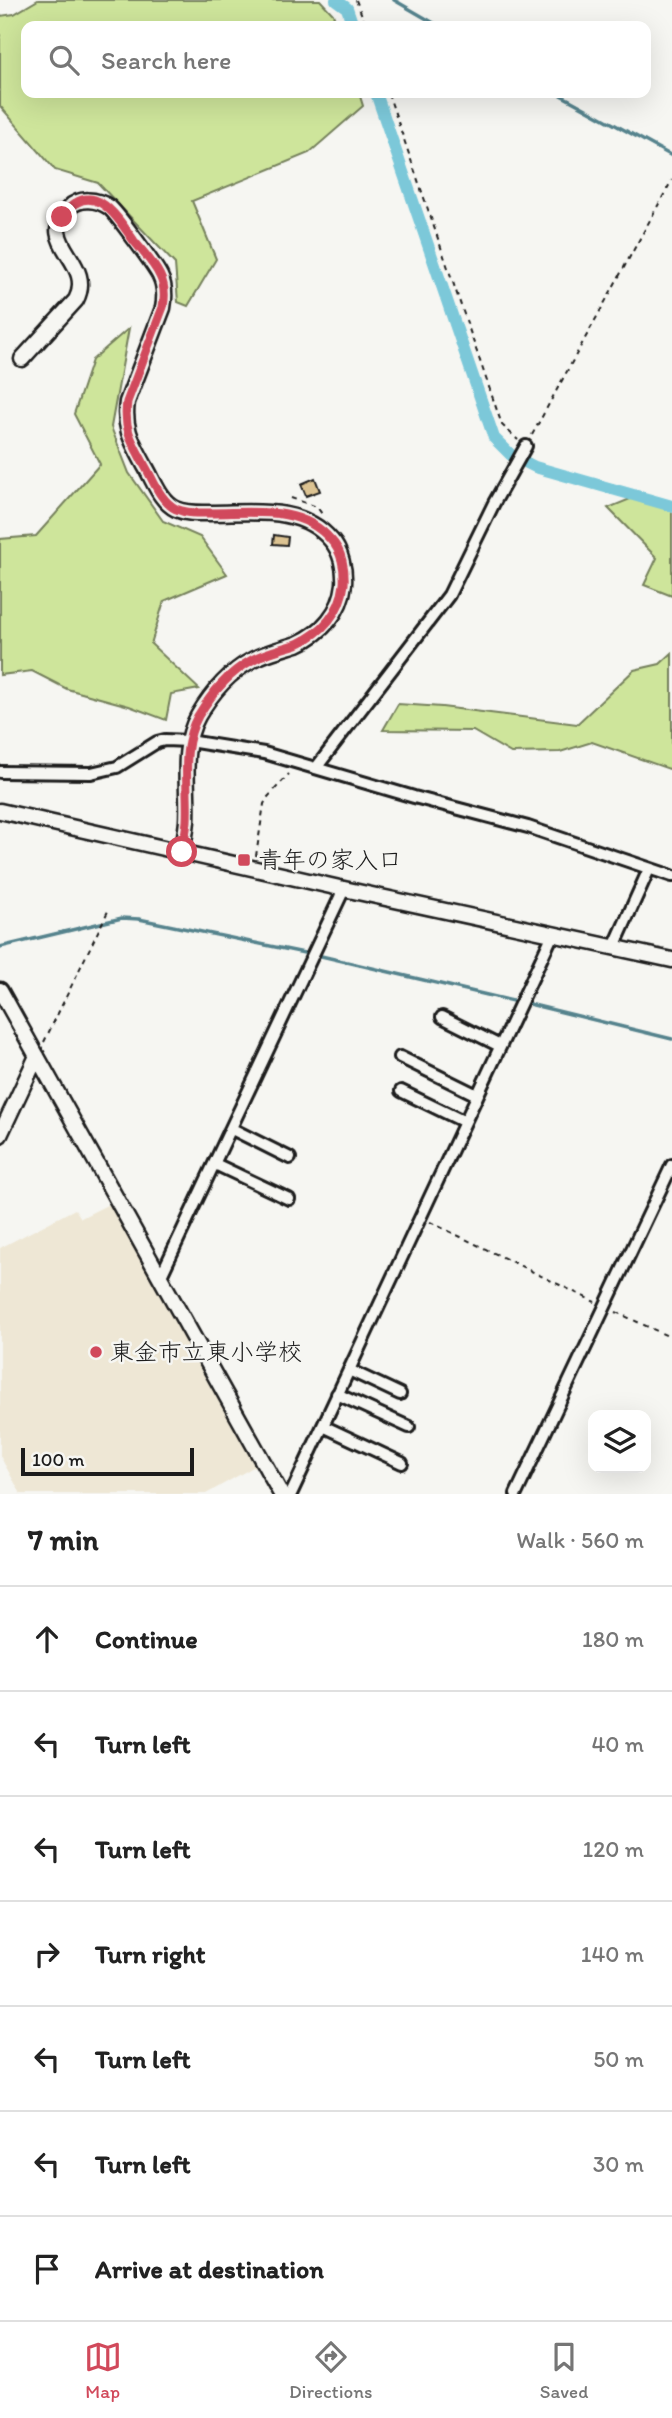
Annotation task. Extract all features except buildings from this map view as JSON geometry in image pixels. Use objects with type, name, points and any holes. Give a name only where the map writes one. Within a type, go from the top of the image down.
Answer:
[{"type":"street","points":[[22,359],[76,300],[82,289],[81,275],[61,242],[58,228],[62,217],[70,206],[82,201],[93,200],[110,207],[161,276],[165,294],[163,307],[127,402],[125,418],[129,436],[164,501],[177,509],[192,513],[279,513],[299,517],[323,530],[336,545],[343,563],[344,584],[339,605],[330,621],[299,643],[254,658],[234,672],[218,686],[196,719],[189,741],[187,822],[182,852]]},
{"type":"street","points":[[316,768],[449,595],[494,503],[526,446]]},
{"type":"street","points":[[0,772],[103,772],[117,767],[157,742],[189,741],[300,763],[528,827],[672,876]]},
{"type":"street","points":[[0,811],[672,960]]},
{"type":"street","points":[[614,947],[649,869]]},
{"type":"street","points":[[160,1278],[344,889]]},
{"type":"street","points":[[291,1494],[553,934]]},
{"type":"street","points":[[0,990],[281,1494]]},
{"type":"street","points":[[442,1017],[500,1046]]},
{"type":"street","points":[[0,1135],[37,1056]]},
{"type":"street","points":[[400,1057],[477,1095]]},
{"type":"street","points":[[401,1091],[465,1122]]},
{"type":"street","points":[[232,1129],[290,1157]]},
{"type":"street","points":[[215,1164],[289,1199]]},
{"type":"street","points":[[516,1494],[672,1165]]},
{"type":"street","points":[[349,1370],[400,1394]]},
{"type":"street","points":[[337,1394],[409,1427]]},
{"type":"street","points":[[323,1426],[402,1463]]},
{"type":"path","points":[[358,0],[364,21]]},
{"type":"path","points":[[390,98],[502,425],[526,446],[672,180]]},
{"type":"path","points":[[254,868],[264,804],[300,763]]},
{"type":"path","points":[[37,1056],[108,911]]},
{"type":"path","points":[[420,1217],[672,1338]]},
{"type":"shaded area","name":"東金市立東小学校","points":[[109,1204],[255,1466],[206,1494],[21,1494],[0,1456],[0,1248],[75,1209],[81,1218]]},
{"type":"green space","points":[[38,0],[320,0],[333,14],[335,21],[21,21],[21,98],[361,98],[363,106],[309,153],[192,201],[216,259],[188,306],[178,302],[175,264],[98,183],[55,170],[0,106],[0,16],[14,14]]},
{"type":"green space","points":[[129,328],[111,427],[129,473],[163,521],[200,537],[227,574],[164,601],[151,644],[199,689],[171,694],[166,720],[129,706],[67,689],[32,671],[0,675],[0,539],[36,536],[100,464],[74,414],[92,360]]},
{"type":"green space","points":[[635,497],[672,509],[672,596],[644,585],[657,558],[608,508]]},
{"type":"green space","points":[[672,653],[672,767],[669,769],[592,742],[560,752],[511,753],[473,731],[383,730],[398,704],[577,724],[634,670],[660,664]]},
{"type":"waterway","points":[[336,0],[347,8],[351,21]]},
{"type":"waterway","points":[[394,0],[430,21]]},
{"type":"waterway","points":[[378,98],[494,438],[511,455],[535,467],[672,506]]},
{"type":"waterway","points":[[566,98],[672,156]]},
{"type":"waterway","points":[[0,947],[122,918],[139,919],[309,954]]},
{"type":"waterway","points":[[317,955],[517,1002]]},
{"type":"waterway","points":[[525,1003],[672,1039]]},
{"type":"place","name":"青年の家入口","points":[[244,860]]},
{"type":"place","name":"東金市立東小学校","points":[[96,1352]]},
{"type":"route","points":[[62,217],[70,206],[82,201],[93,200],[110,207],[161,276],[165,294],[163,307],[127,402],[125,418],[129,436],[164,501],[177,509],[192,513],[279,513],[299,517],[323,530],[336,545],[343,563],[344,584],[339,605],[330,621],[299,643],[254,658],[234,672],[218,686],[196,719],[189,741],[187,760],[187,822],[182,852]]}]
